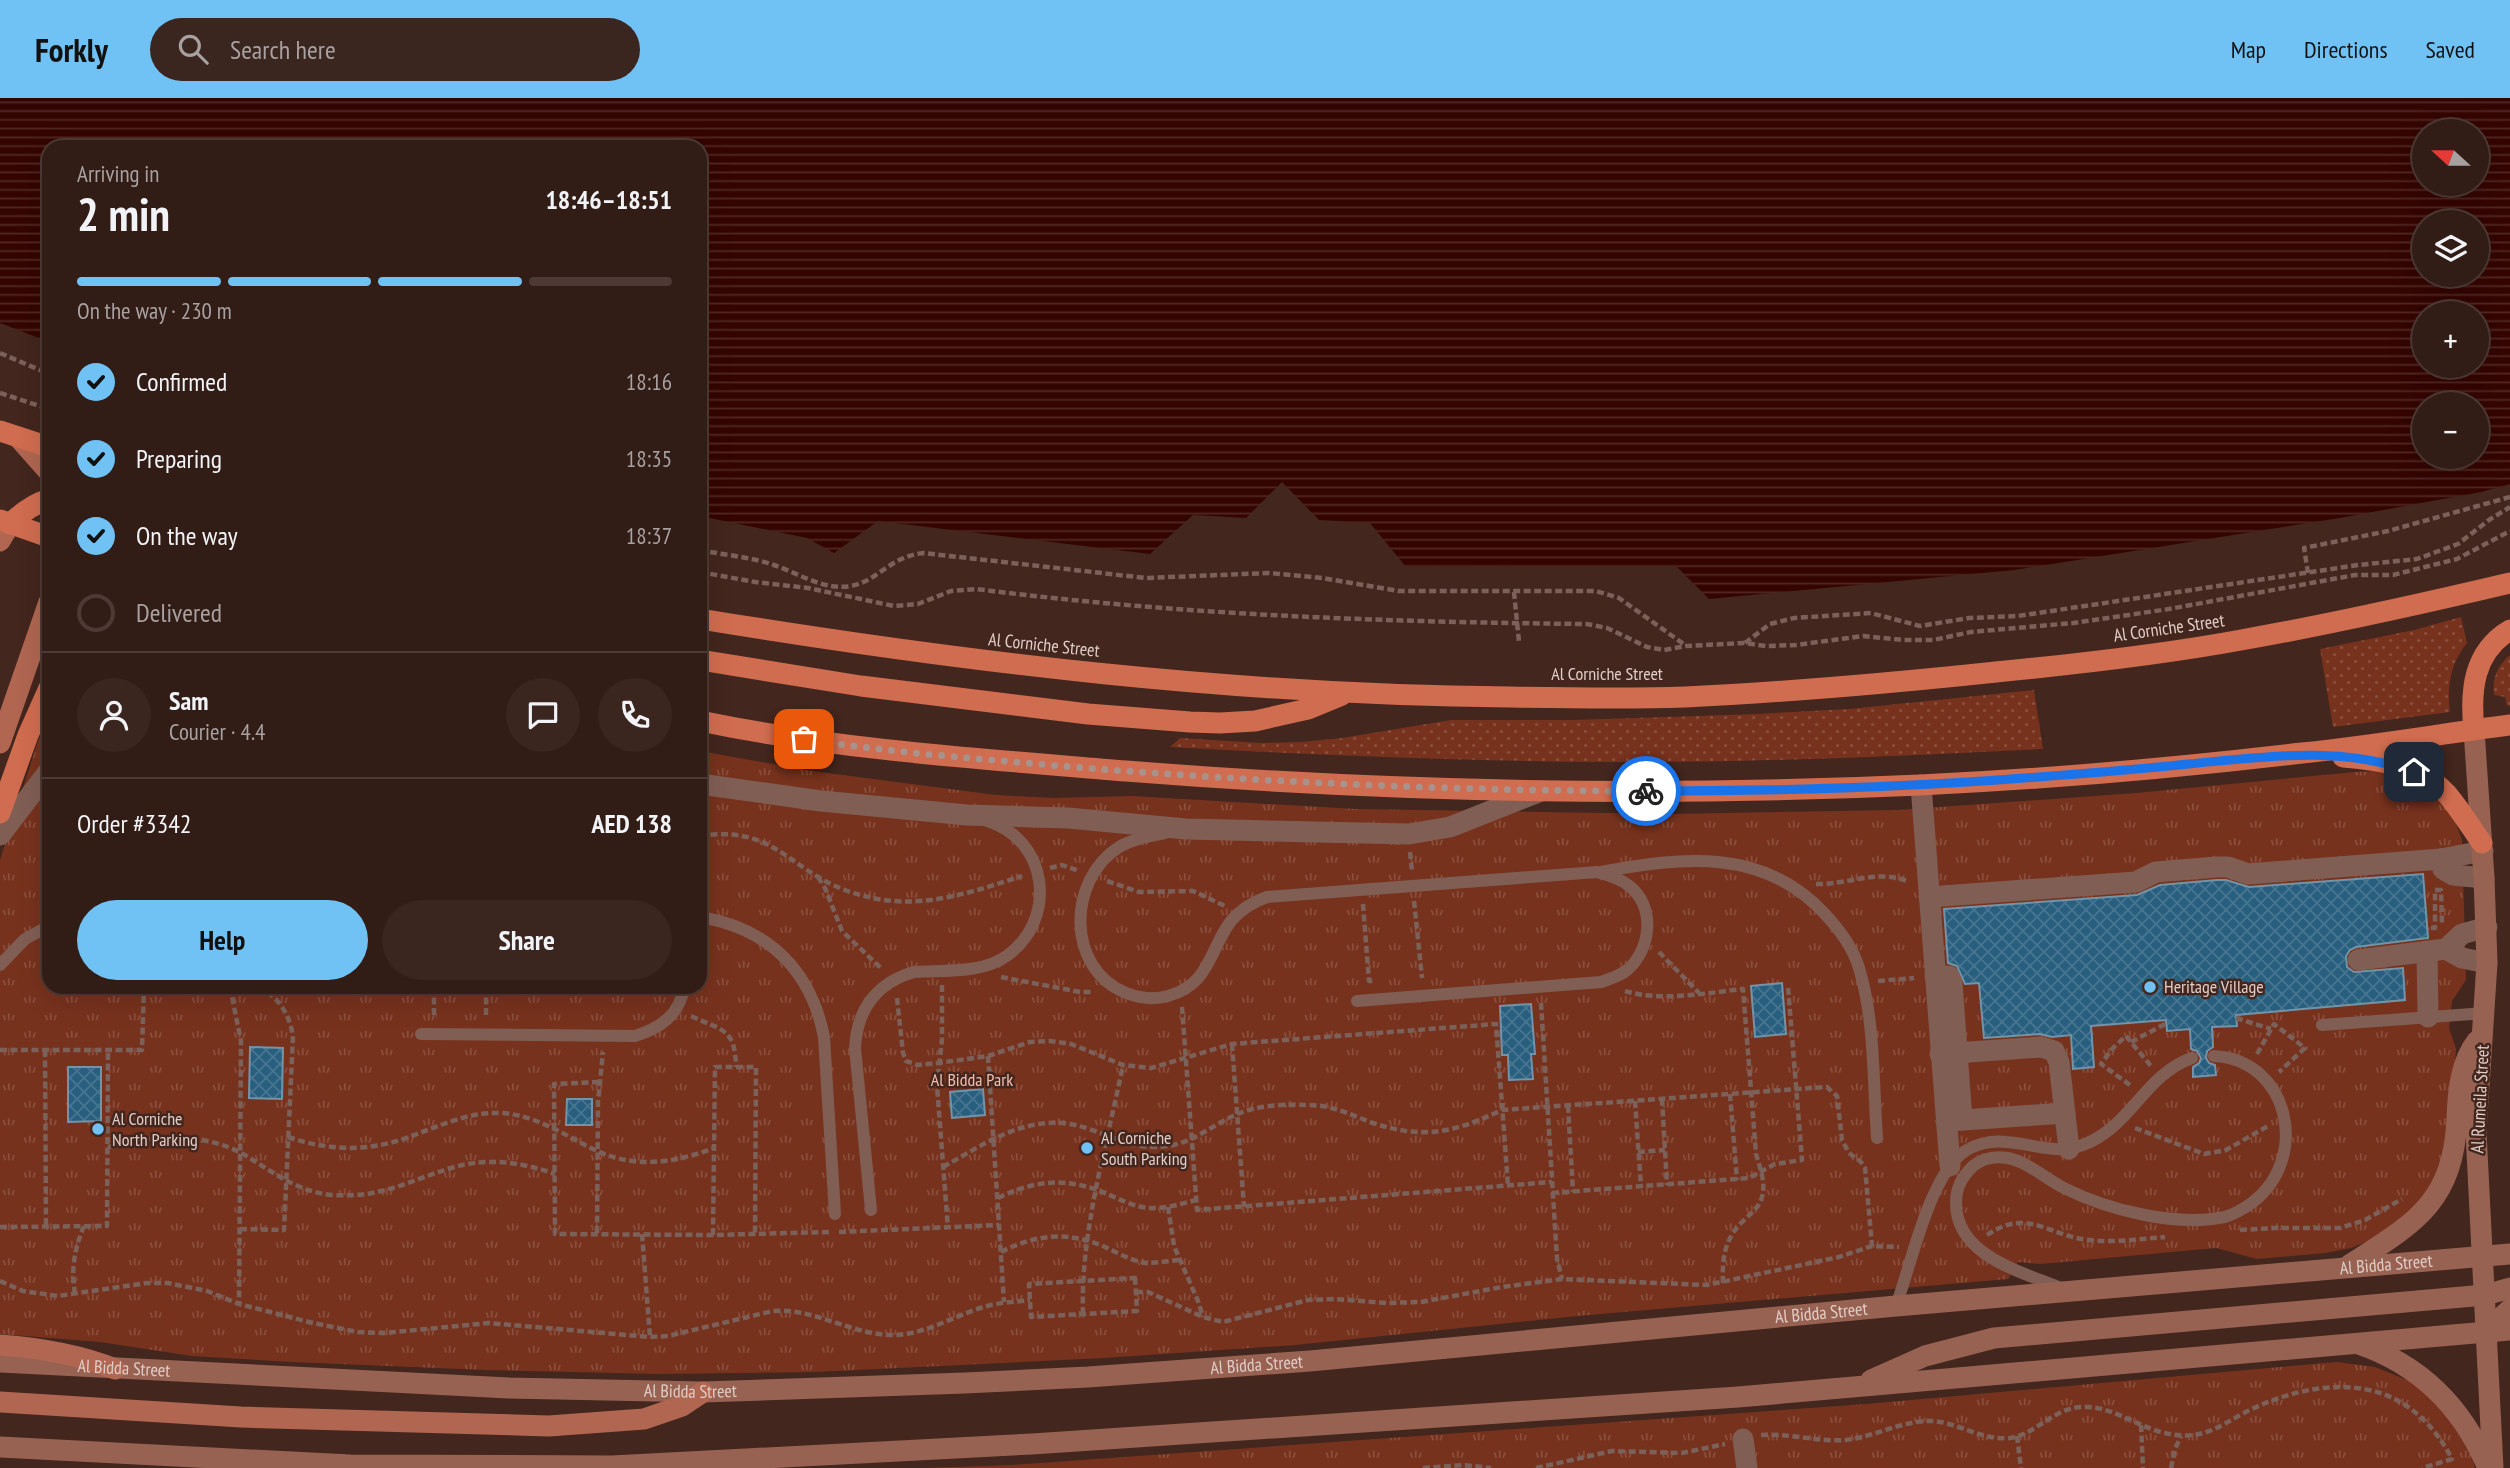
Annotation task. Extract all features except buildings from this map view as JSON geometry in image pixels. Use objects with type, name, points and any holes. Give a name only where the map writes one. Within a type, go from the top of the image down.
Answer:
[{"type":"highway","points":[[9,434],[42,445]]},
{"type":"highway","points":[[3,528],[22,512],[42,502]]},
{"type":"highway","points":[[3,528],[42,536]]},
{"type":"highway","name":"Al Corniche Street","points":[[707,620],[867,646],[1177,682],[1347,693],[1464,697],[1656,697],[1851,687],[2112,660],[2346,621],[2510,583]]},
{"type":"highway","points":[[2474,730],[2471,698],[2477,669],[2493,643],[2510,630]]},
{"type":"highway","points":[[707,661],[861,686],[1061,711],[1220,723],[1286,716],[1347,693]]},
{"type":"highway","points":[[0,813],[42,704]]},
{"type":"highway","points":[[707,722],[848,746],[938,756],[1192,776],[1388,787],[1541,791],[1748,791],[1920,785],[2302,753],[2510,725]]},
{"type":"highway","points":[[2302,753],[2370,759],[2421,775],[2446,793],[2482,847]]},
{"type":"main road","points":[[9,434],[42,465]]},
{"type":"main road","points":[[0,743],[42,622]]},
{"type":"main road","name":"Al Rumeila Street","points":[[2474,730],[2487,927],[2484,1023],[2476,1099],[2476,1132],[2493,1468]]},
{"type":"main road","points":[[2346,1267],[2409,1226],[2438,1194],[2451,1165],[2454,1150],[2461,1076],[2484,1023]]},
{"type":"main road","name":"Al Bidda Street","points":[[0,1362],[509,1388],[702,1392],[1130,1374],[1310,1361],[1896,1306],[2510,1254]]},
{"type":"main road","points":[[1860,1386],[1925,1356],[1994,1338],[2485,1295],[2510,1288]]},
{"type":"main road","points":[[2486,1332],[2510,1309]]},
{"type":"main road","points":[[0,1447],[350,1465],[612,1465],[1046,1444],[1738,1396],[2510,1330]]},
{"type":"main road","points":[[2354,1342],[2391,1357],[2441,1394],[2468,1427],[2488,1468]]},
{"type":"main road","points":[[0,1345],[67,1354],[115,1369]]},
{"type":"main road","points":[[0,1402],[241,1417],[549,1426],[643,1419],[682,1406],[702,1392]]},
{"type":"street","points":[[0,835],[42,780]]},
{"type":"street","points":[[1920,785],[1935,976],[1946,1011],[1954,1121],[1950,1166]]},
{"type":"street","points":[[707,786],[846,804],[967,815],[1068,818],[1186,829],[1409,834],[1450,827],[1541,791]]},
{"type":"street","points":[[1929,893],[2136,882],[2156,872],[2216,867],[2228,867],[2248,874],[2441,859],[2482,847]]},
{"type":"street","points":[[2441,859],[2442,869],[2448,874],[2484,878]]},
{"type":"street","points":[[2428,1017],[2438,950],[2462,934],[2487,927]]},
{"type":"street","points":[[2358,960],[2438,950],[2487,963]]},
{"type":"street","points":[[1949,1053],[2048,1048],[2054,1051],[2059,1062],[2069,1149]]},
{"type":"street","points":[[1954,1121],[2065,1112]]},
{"type":"street","points":[[1743,1439],[1746,1468]]},
{"type":"lane","points":[[871,1210],[855,1048],[856,1029],[868,1002],[874,993],[890,982],[914,972],[979,968],[1008,956],[1028,934],[1040,906],[1040,880],[1021,842],[999,825],[967,815]]},
{"type":"lane","points":[[1186,829],[1139,838],[1118,848],[1091,876],[1084,893],[1081,914],[1081,936],[1085,953],[1103,979],[1118,989],[1150,998],[1181,991],[1201,975],[1210,963],[1237,915],[1267,897],[1597,872],[1659,862],[1716,861],[1754,869],[1787,883],[1815,904],[1843,936],[1859,965],[1869,1022],[1877,1138]]},
{"type":"lane","points":[[1357,1001],[1601,982],[1626,971],[1637,960],[1647,940],[1647,914],[1636,892],[1615,878],[1597,872]]},
{"type":"lane","points":[[707,919],[733,925],[771,945],[800,975],[811,992],[824,1037],[835,1214]]},
{"type":"lane","points":[[0,965],[25,939],[42,930]]},
{"type":"lane","points":[[421,1034],[635,1036],[653,1030],[666,1021],[677,1009],[682,994]]},
{"type":"lane","points":[[2322,1025],[2428,1017],[2484,1023]]},
{"type":"lane","points":[[2067,1291],[2001,1264],[1974,1245],[1956,1210],[1956,1192],[1964,1175],[1977,1163],[1994,1157],[2011,1159],[2087,1199],[2131,1213],[2183,1219],[2226,1216],[2246,1207],[2267,1191],[2282,1166],[2287,1141],[2285,1118],[2267,1082],[2250,1068],[2223,1056],[2214,1056]]},
{"type":"lane","points":[[1896,1306],[1930,1204],[1950,1166],[1962,1153],[1995,1140],[2049,1150],[2069,1149],[2089,1143],[2119,1122],[2160,1077],[2178,1063],[2192,1058]]},
{"type":"path","points":[[0,353],[42,371]]},
{"type":"path","points":[[0,393],[42,407]]},
{"type":"path","points":[[2308,573],[2304,548],[2388,531],[2510,497]]},
{"type":"path","points":[[1744,643],[1763,628],[1786,619],[1856,612],[1884,616],[1907,624],[1931,626],[1969,618],[2030,615],[2358,565],[2406,561],[2458,544],[2510,507]]},
{"type":"path","points":[[707,573],[808,588],[894,606],[918,604],[951,591],[976,589],[1154,608],[1332,620],[1587,624],[1607,628],[1655,649],[1664,650],[1744,643],[1766,646],[1796,645],[1863,636],[1925,640],[1971,632],[2073,623],[2169,609],[2355,575],[2393,575],[2458,559],[2510,531]]},
{"type":"path","points":[[707,551],[765,562],[808,579],[841,587],[859,584],[904,557],[923,554],[1125,577],[1167,578],[1269,573],[1322,578],[1399,591],[1605,592],[1619,598],[1686,646]]},
{"type":"path","points":[[1514,592],[1519,642]]},
{"type":"path","points":[[707,836],[732,834],[758,839],[771,844],[818,877],[844,890],[873,899],[908,903],[959,897],[1062,865],[1139,892],[1193,891],[1218,902],[1237,915]]},
{"type":"path","points":[[1409,834],[1422,978],[1434,978]]},
{"type":"path","points":[[1787,883],[1825,884],[1886,875],[1929,893]]},
{"type":"path","points":[[818,877],[825,888],[836,923],[881,969],[890,982],[900,1012],[906,1060],[918,1065],[988,1056],[1030,1042],[1050,1041],[1071,1044],[1123,1065],[1151,1068],[1232,1044],[1496,1024],[1508,1186]]},
{"type":"path","points":[[1362,889],[1369,981],[1382,981]]},
{"type":"path","points":[[2428,928],[2435,928],[2435,890],[2441,890],[2438,950]]},
{"type":"path","points":[[1647,940],[1700,993]]},
{"type":"path","points":[[979,968],[1015,982],[1080,992],[1118,989]]},
{"type":"path","points":[[942,971],[942,1039],[937,1087],[948,1228]]},
{"type":"path","points":[[1863,982],[1935,976]]},
{"type":"path","points":[[1601,982],[1636,995],[1743,989],[1756,1154],[1762,1172],[1762,1199],[1730,1236],[1724,1248],[1723,1283]]},
{"type":"path","points":[[1541,987],[1552,1193],[1557,1259],[1562,1279]]},
{"type":"path","points":[[1552,1193],[1737,1180],[1749,1178],[1775,1164],[1802,1160],[1788,987]]},
{"type":"path","points":[[1181,991],[1197,1210],[1552,1182]]},
{"type":"path","points":[[0,1050],[142,1050],[144,994]]},
{"type":"path","points":[[232,994],[241,1041],[239,1304]]},
{"type":"path","points":[[240,1229],[284,1230],[293,1036],[288,1016],[277,999],[270,994]]},
{"type":"path","points":[[486,994],[486,1017]]},
{"type":"path","points":[[2236,1018],[2271,1029]]},
{"type":"path","points":[[2132,1042],[2167,1023]]},
{"type":"path","points":[[2250,1068],[2274,1024],[2305,1048],[2267,1082]]},
{"type":"path","points":[[2143,1093],[2101,1064],[2113,1048],[2126,1036],[2160,1077]]},
{"type":"path","points":[[597,1233],[599,1082],[606,1037]]},
{"type":"path","points":[[1232,1044],[1244,1207]]},
{"type":"path","points":[[45,1050],[46,1226]]},
{"type":"path","points":[[0,1227],[107,1226],[108,1050]]},
{"type":"path","points":[[988,1056],[1004,1303]]},
{"type":"path","points":[[1083,1314],[1082,1281],[1087,1239],[1123,1065]]},
{"type":"path","points":[[713,1234],[715,1067],[756,1067],[755,1234]]},
{"type":"path","points":[[599,1082],[554,1084],[555,1234],[755,1234],[999,1225]]},
{"type":"path","points":[[943,1167],[1016,1128],[1039,1122],[1063,1122],[1128,1145],[1150,1148],[1171,1146],[1192,1139],[1237,1114],[1266,1107],[1313,1105],[1335,1109],[1390,1129],[1429,1133],[1466,1127],[1502,1110],[1827,1087],[1837,1096],[1842,1140],[1849,1153],[1865,1168],[1872,1246]]},
{"type":"path","points":[[1730,1094],[1737,1180]]},
{"type":"path","points":[[1662,1099],[1667,1185]]},
{"type":"path","points":[[1635,1101],[1641,1187]]},
{"type":"path","points":[[1568,1105],[1573,1192]]},
{"type":"path","points":[[288,1138],[329,1147],[370,1147],[391,1143],[457,1119],[483,1114],[520,1116],[554,1128],[597,1151],[644,1163],[680,1159],[714,1148]]},
{"type":"path","points":[[2119,1122],[2204,1154],[2226,1150],[2285,1118]]},
{"type":"path","points":[[108,1147],[135,1141],[190,1139],[218,1144],[240,1153],[286,1182],[310,1192],[353,1196],[393,1190],[451,1168],[488,1161],[531,1166],[555,1174]]},
{"type":"path","points":[[1638,1152],[1665,1150]]},
{"type":"path","points":[[998,1199],[1016,1189],[1057,1181],[1077,1184],[1133,1205],[1150,1208],[1196,1200]]},
{"type":"path","points":[[1168,1207],[1171,1232],[1179,1260],[1194,1288],[1203,1317]]},
{"type":"path","points":[[75,1294],[73,1259],[84,1226]]},
{"type":"path","points":[[642,1234],[650,1337]]},
{"type":"path","points":[[1001,1252],[1035,1238],[1053,1235],[1087,1239],[1136,1261],[1148,1263],[1179,1260]]},
{"type":"path","points":[[1136,1292],[1156,1295],[1203,1317],[1223,1322],[1308,1300],[1421,1302],[1562,1279],[1691,1286],[1723,1283],[1847,1255],[1872,1246],[1903,1247]]},
{"type":"path","points":[[1135,1278],[1137,1311],[1031,1317],[1029,1284],[1082,1281],[1135,1278]]},
{"type":"path","points":[[0,1281],[40,1295],[75,1294],[147,1283],[168,1283],[207,1291],[239,1304],[334,1329],[384,1333],[489,1322],[650,1337],[678,1334],[786,1310],[814,1315],[874,1333],[905,1334],[935,1327],[970,1312],[1004,1303],[1030,1300]]},
{"type":"path","points":[[1536,1468],[1559,1466],[1576,1457],[1612,1451],[1699,1451],[1743,1439],[1778,1434],[1841,1440],[1875,1434],[1902,1424],[1933,1421],[1987,1436],[2017,1436],[2035,1429],[2059,1412],[2082,1407],[2103,1410],[2160,1433],[2181,1436],[2210,1431],[2263,1404],[2307,1391],[2348,1387],[2386,1395],[2410,1409],[2432,1427],[2452,1459],[2422,1468]]},
{"type":"path","points":[[2141,1425],[2143,1468]]},
{"type":"path","points":[[2017,1436],[2021,1468]]},
{"type":"path","points":[[2171,1468],[2181,1436]]},
{"type":"path","points":[[1423,1468],[1464,1465],[1491,1468]]},
{"type":"green space","points":[[2461,617],[2467,643],[2451,676],[2450,712],[2333,727],[2320,649],[2414,630]]},
{"type":"green space","points":[[2510,655],[2510,705],[2507,706],[2505,697],[2494,695],[2494,683],[2499,668]]},
{"type":"green space","points":[[2034,690],[2043,749],[1769,760],[1604,762],[1387,757],[1170,747],[1180,738],[1261,743],[1302,742],[1451,720],[1573,720],[1757,714],[1849,709]]},
{"type":"green space","name":"Al Bidda Park","points":[[42,732],[42,994],[707,994],[707,752],[812,771],[996,795],[1053,798],[1132,796],[1356,809],[1671,814],[1898,810],[2136,793],[2382,771],[2423,783],[2452,813],[2462,840],[2466,980],[2452,1001],[2449,1028],[2456,1049],[2450,1136],[2432,1185],[2417,1206],[2375,1238],[2351,1248],[2325,1253],[2257,1259],[2216,1248],[2041,1264],[2018,1262],[2008,1279],[1577,1316],[1295,1345],[1104,1358],[815,1372],[658,1374],[485,1370],[192,1356],[100,1342],[0,1334],[0,860]]},
{"type":"green space","points":[[2337,1362],[2375,1367],[2412,1382],[2442,1406],[2472,1456],[2475,1468],[923,1468],[1012,1465],[1866,1404]]},
{"type":"shaded area","points":[[0,98],[2510,98],[2510,484],[2481,492],[2340,518],[2014,570],[1709,599],[1676,566],[1406,567],[1370,523],[1319,520],[1282,482],[1246,518],[1193,515],[1150,554],[878,521],[834,553],[807,538],[707,517],[707,140],[42,140],[42,339],[0,323]]},
{"type":"way so far","points":[[804,739],[938,756],[1192,776],[1388,787],[1646,791]]},
{"type":"place","name":"Heritage Village","points":[[2150,987]]},
{"type":"place","name":"Al Corniche North Parking","points":[[98,1129]]},
{"type":"place","name":"Al Corniche South Parking","points":[[1087,1148]]},
{"type":"route","points":[[1646,791],[1748,791],[1920,785],[2302,753],[2370,759],[2414,772]]}]
